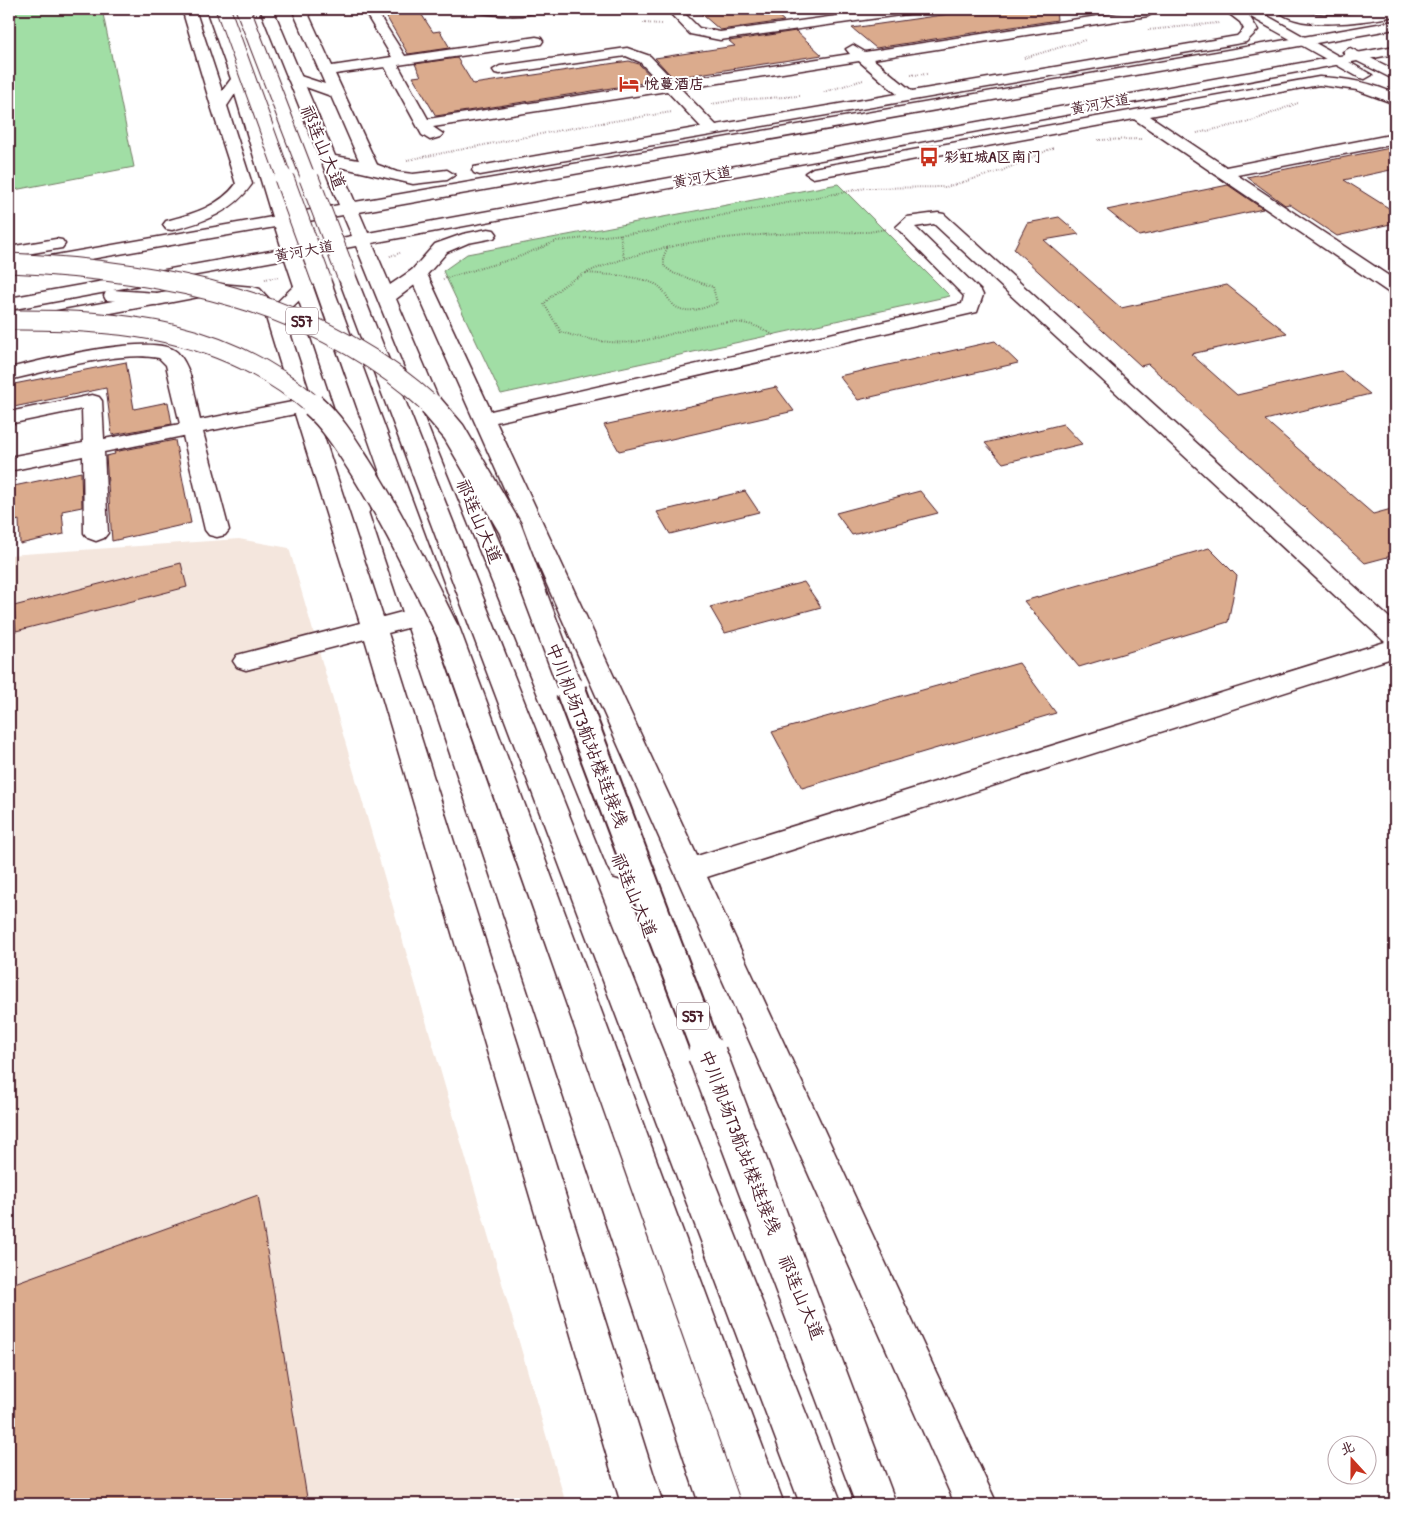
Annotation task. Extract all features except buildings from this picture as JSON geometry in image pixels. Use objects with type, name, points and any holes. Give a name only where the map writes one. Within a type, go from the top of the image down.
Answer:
[{"type":"main road","points":[[9,252],[172,225],[199,218],[221,208],[236,196],[244,184],[188,9]]},
{"type":"main road","points":[[212,9],[238,79],[292,253],[720,1504]]},
{"type":"main road","points":[[223,9],[763,1504]]},
{"type":"main road","points":[[243,9],[821,1504]]},
{"type":"main road","name":"祁连山大道","points":[[266,9],[888,1504]]},
{"type":"main road","points":[[299,9],[370,167]]},
{"type":"main road","points":[[369,9],[430,134],[861,56],[1148,12]]},
{"type":"main road","points":[[483,9],[501,12],[532,9]]},
{"type":"main road","points":[[673,9],[695,31],[705,35],[726,36],[914,9]]},
{"type":"main road","points":[[854,9],[872,15]]},
{"type":"main road","points":[[1229,9],[1305,34]]},
{"type":"main road","points":[[1270,9],[1338,60],[1395,91]]},
{"type":"main road","points":[[1284,9],[1319,19],[1342,20],[1358,25],[1395,12]]},
{"type":"main road","points":[[1340,9],[1358,25],[1364,40],[1392,50]]},
{"type":"main road","points":[[328,160],[370,167],[394,176],[413,178],[480,170],[1241,39],[1250,30],[1246,14]]},
{"type":"main road","points":[[820,22],[909,96]]},
{"type":"main road","name":"黄河大道","points":[[9,268],[1266,48],[1305,34],[1324,38],[1358,25],[1395,25]]},
{"type":"main road","points":[[1324,38],[1395,76]]},
{"type":"main road","points":[[618,39],[627,52]]},
{"type":"main road","points":[[327,71],[536,41]]},
{"type":"main road","points":[[1266,48],[1290,55],[1297,60],[1298,67]]},
{"type":"main road","points":[[1180,50],[1232,54]]},
{"type":"main road","name":"黄河大道","points":[[9,304],[426,228],[497,224],[840,152],[1392,50]]},
{"type":"main road","points":[[500,70],[627,52],[645,59],[712,130]]},
{"type":"main road","points":[[1040,87],[1068,69]]},
{"type":"main road","points":[[294,78],[337,93]]},
{"type":"main road","points":[[219,106],[238,79]]},
{"type":"main road","points":[[1232,79],[1298,84]]},
{"type":"main road","points":[[794,177],[1319,81],[1347,82],[1380,92],[1395,100]]},
{"type":"main road","points":[[1136,114],[1395,288]]},
{"type":"main road","points":[[1225,172],[1395,139]]},
{"type":"main road","points":[[813,174],[840,152]]},
{"type":"main road","points":[[480,170],[527,177]]},
{"type":"main road","points":[[410,198],[406,212],[411,221],[426,228]]},
{"type":"main road","points":[[484,419],[970,308],[974,295],[905,227],[913,221],[938,218],[1395,638]]},
{"type":"main road","points":[[386,297],[420,279],[440,248],[497,224],[549,223]]},
{"type":"main road","points":[[199,235],[222,246],[224,254],[215,267]]},
{"type":"main road","points":[[83,239],[162,241]]},
{"type":"main road","name":"中川机场T3航站楼连接线","points":[[9,263],[66,266],[137,274],[204,288],[267,307],[319,329],[367,356],[410,387],[448,424],[510,528],[876,1504]]},
{"type":"main road","points":[[420,279],[976,1504]]},
{"type":"main road","points":[[274,314],[304,288]]},
{"type":"main road","points":[[9,326],[209,289],[253,293],[274,314],[374,628],[642,1504]]},
{"type":"main road","points":[[67,294],[157,299]]},
{"type":"main road","points":[[9,320],[83,322],[169,334],[243,358],[286,382],[315,406],[335,428],[373,485],[447,630]]},
{"type":"main road","points":[[9,374],[129,350],[165,353],[176,364],[217,530]]},
{"type":"main road","points":[[9,418],[92,401],[96,533]]},
{"type":"main road","points":[[9,464],[303,406]]},
{"type":"main road","points":[[246,662],[416,617]]},
{"type":"main road","points":[[688,871],[1395,648]]},
{"type":"path","points":[[1141,31],[1246,14]]},
{"type":"path","points":[[1018,59],[1088,40]]},
{"type":"path","points":[[824,92],[857,81],[929,74]]},
{"type":"path","points":[[370,167],[736,100],[808,96]]},
{"type":"path","points":[[1094,140],[1128,140],[1232,129],[1267,117],[1303,101]]},
{"type":"path","points":[[420,279],[516,258],[557,241],[653,231],[686,222],[866,188],[946,187],[1001,171],[1058,146]]},
{"type":"path","points":[[787,350],[769,331],[760,325],[721,321],[635,342],[610,343],[589,341],[561,332],[544,304],[557,287],[585,273],[624,258],[696,240],[754,233],[868,232],[905,227]]},
{"type":"path","points":[[620,234],[624,258]]},
{"type":"path","points":[[585,273],[627,276],[655,284],[662,287],[673,305],[690,311],[705,309],[717,303],[713,287],[696,279],[669,271],[664,266],[664,255],[668,247]]},
{"type":"shaded area","points":[[239,539],[289,548],[566,1504],[9,1504],[9,555]]},
{"type":"green space","points":[[9,9],[102,9],[134,167],[9,191]]},
{"type":"green space","points":[[838,184],[950,296],[501,394],[443,271],[467,254]]},
{"type":"place","name":"悦蔓酒店","points":[[629,84]]},
{"type":"place","name":"彩虹城A区南门","points":[[929,157]]}]
